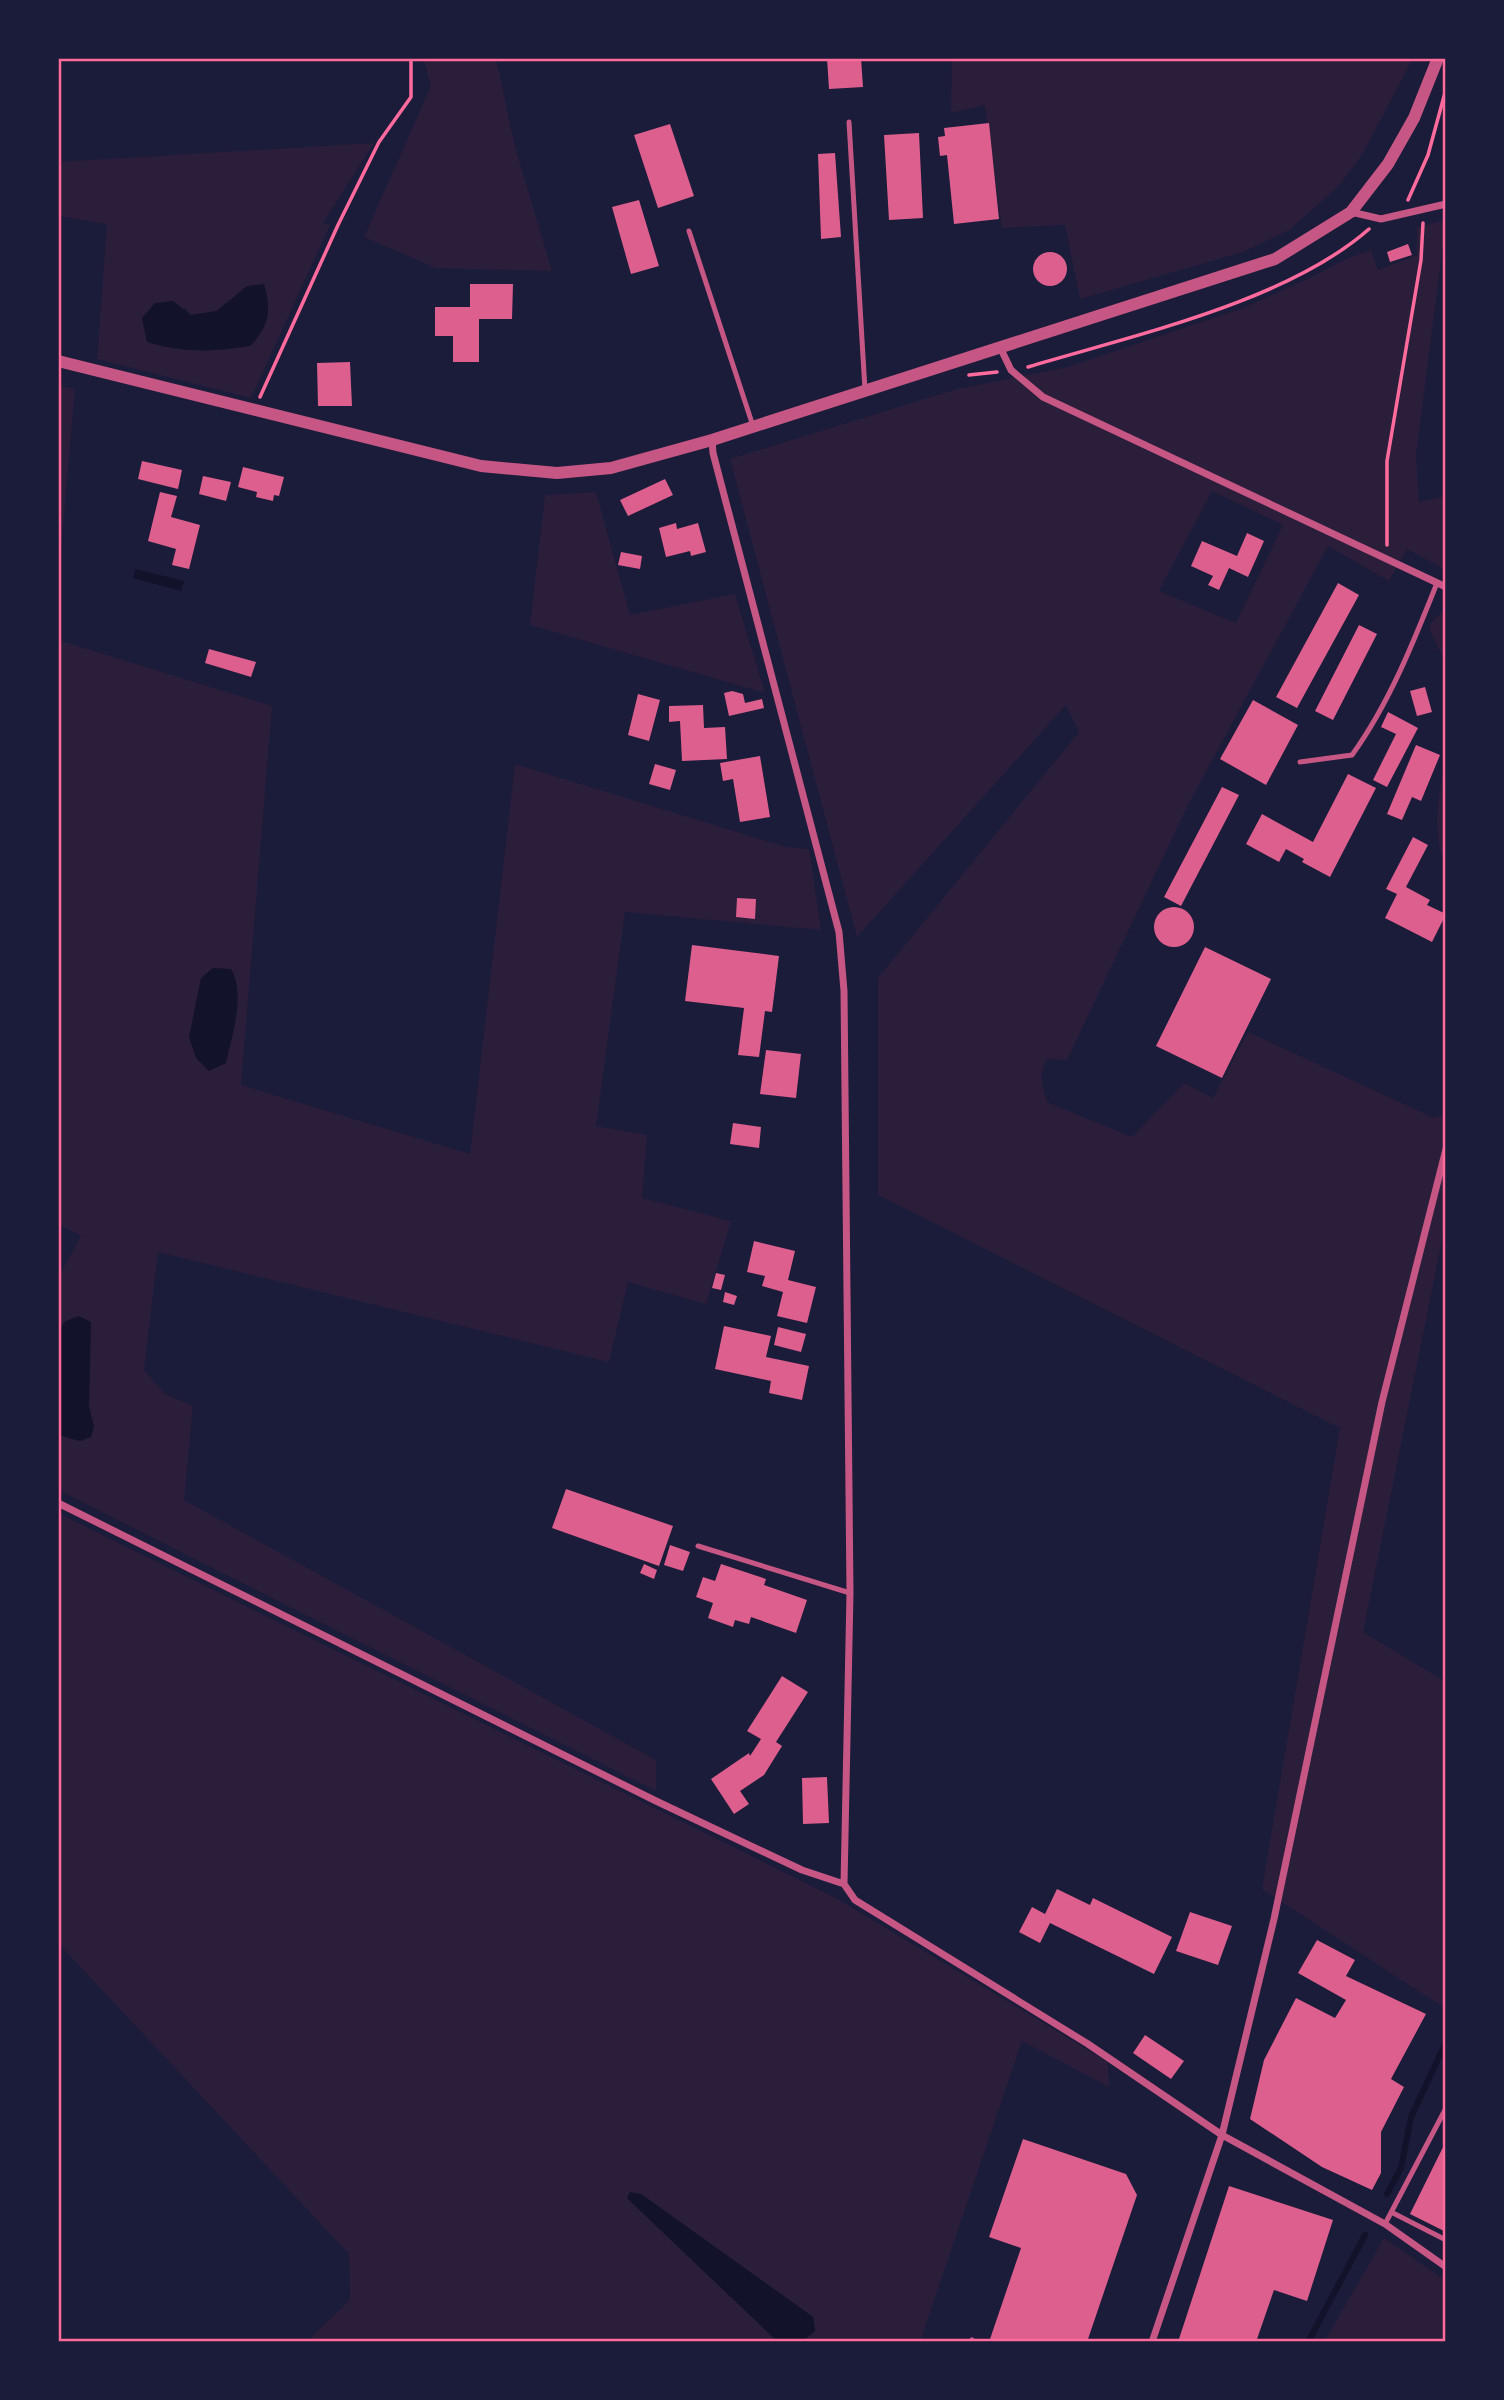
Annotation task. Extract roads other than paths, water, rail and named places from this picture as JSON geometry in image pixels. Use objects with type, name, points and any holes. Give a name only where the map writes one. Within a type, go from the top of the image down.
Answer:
[{"type":"street","points":[[58,361],[481,466],[557,473],[611,468],[712,440],[1275,259],[1351,212],[1388,164],[1414,118],[1438,58]]},
{"type":"street","points":[[1351,212],[1381,219],[1446,204]]},
{"type":"street","points":[[1000,347],[1011,370],[1043,397],[1446,587]]},
{"type":"street","points":[[712,440],[839,932],[844,991],[850,1592],[844,1884],[855,1900],[1088,2044],[1222,2135],[1385,2224],[1446,2267]]},
{"type":"street","points":[[1152,2342],[1222,2135],[1274,1919],[1381,1402],[1446,1149]]},
{"type":"street","points":[[58,1503],[656,1801],[802,1870],[844,1884]]},
{"type":"lane","points":[[849,122],[866,390]]},
{"type":"lane","points":[[689,231],[753,426]]},
{"type":"lane","points":[[1300,762],[1352,755],[1366,736],[1391,686],[1437,583]]},
{"type":"lane","points":[[698,1546],[850,1592]]},
{"type":"lane","points":[[1385,2224],[1446,2108]]},
{"type":"lane","points":[[1393,2213],[1446,2240]]},
{"type":"waterway","points":[[1387,2194],[1401,2168],[1411,2117],[1446,2042]]},
{"type":"waterway","points":[[1308,2342],[1365,2235]]}]
